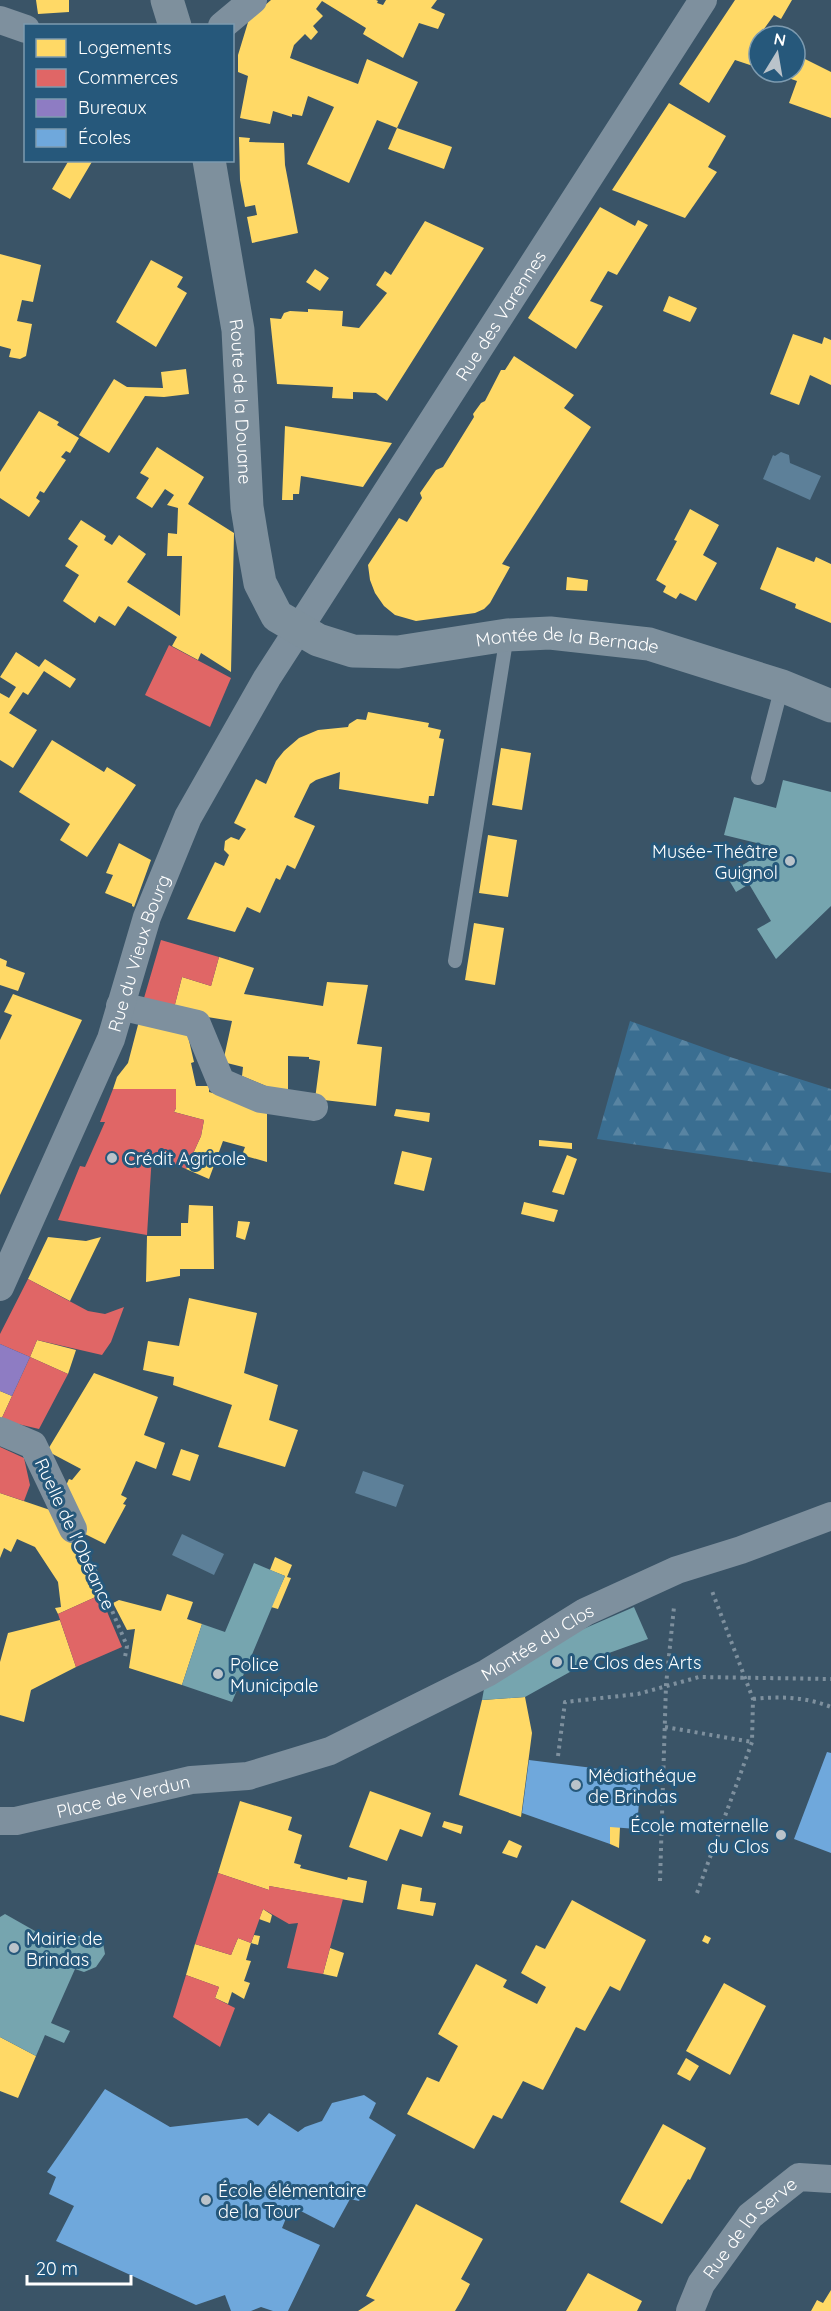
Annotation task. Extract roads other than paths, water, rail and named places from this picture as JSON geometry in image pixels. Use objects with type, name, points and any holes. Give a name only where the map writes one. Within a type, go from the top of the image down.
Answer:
[{"type":"main road","points":[[167,0],[174,24]]},
{"type":"main road","name":"Route de la Douane","points":[[209,162],[238,330],[248,507],[260,583],[277,616],[298,630]]},
{"type":"main road","name":"Montée de la Bernade","points":[[298,630],[336,647],[352,651],[398,652],[507,635],[549,633],[649,644],[782,687],[831,706]]},
{"type":"street","points":[[224,24],[253,0]]},
{"type":"street","name":"Rue des Varennes","points":[[298,630],[703,0]]},
{"type":"street","points":[[0,20],[24,28]]},
{"type":"street","name":"Rue du Vieux Bourg","points":[[0,1287],[111,1039],[147,917],[188,817],[267,678],[298,630]]},
{"type":"street","points":[[120,1006],[197,1024],[221,1082],[261,1099],[314,1107]]},
{"type":"street","name":"Ruelle de l'Obéance","points":[[0,1431],[33,1445],[73,1529]]},
{"type":"street","name":"Montée du Clos","points":[[248,1776],[330,1751],[487,1673],[585,1612],[689,1566],[741,1550],[831,1516]]},
{"type":"street","name":"Place de Verdun","points":[[0,1821],[16,1821],[191,1780],[248,1776]]},
{"type":"street","name":"Rue de la Serve","points":[[690,2311],[701,2284],[750,2216],[799,2178],[831,2179]]},
{"type":"lane","points":[[455,961],[507,635]]},
{"type":"lane","points":[[758,778],[782,687]]},
{"type":"place","name":"Musée-Théâtre Guignol","points":[[790,861]]},
{"type":"place","name":"Crédit Agricole","points":[[112,1158]]},
{"type":"place","name":"Le Clos des Arts","points":[[557,1662]]},
{"type":"place","name":"Police Municipale","points":[[218,1674]]},
{"type":"place","name":"Médiathéque de Brindas","points":[[576,1785]]},
{"type":"place","name":"École maternelle du Clos","points":[[781,1835]]},
{"type":"place","name":"Mairie de Brindas","points":[[14,1948]]},
{"type":"place","name":"École élémentaire de la Tour","points":[[206,2200]]}]
